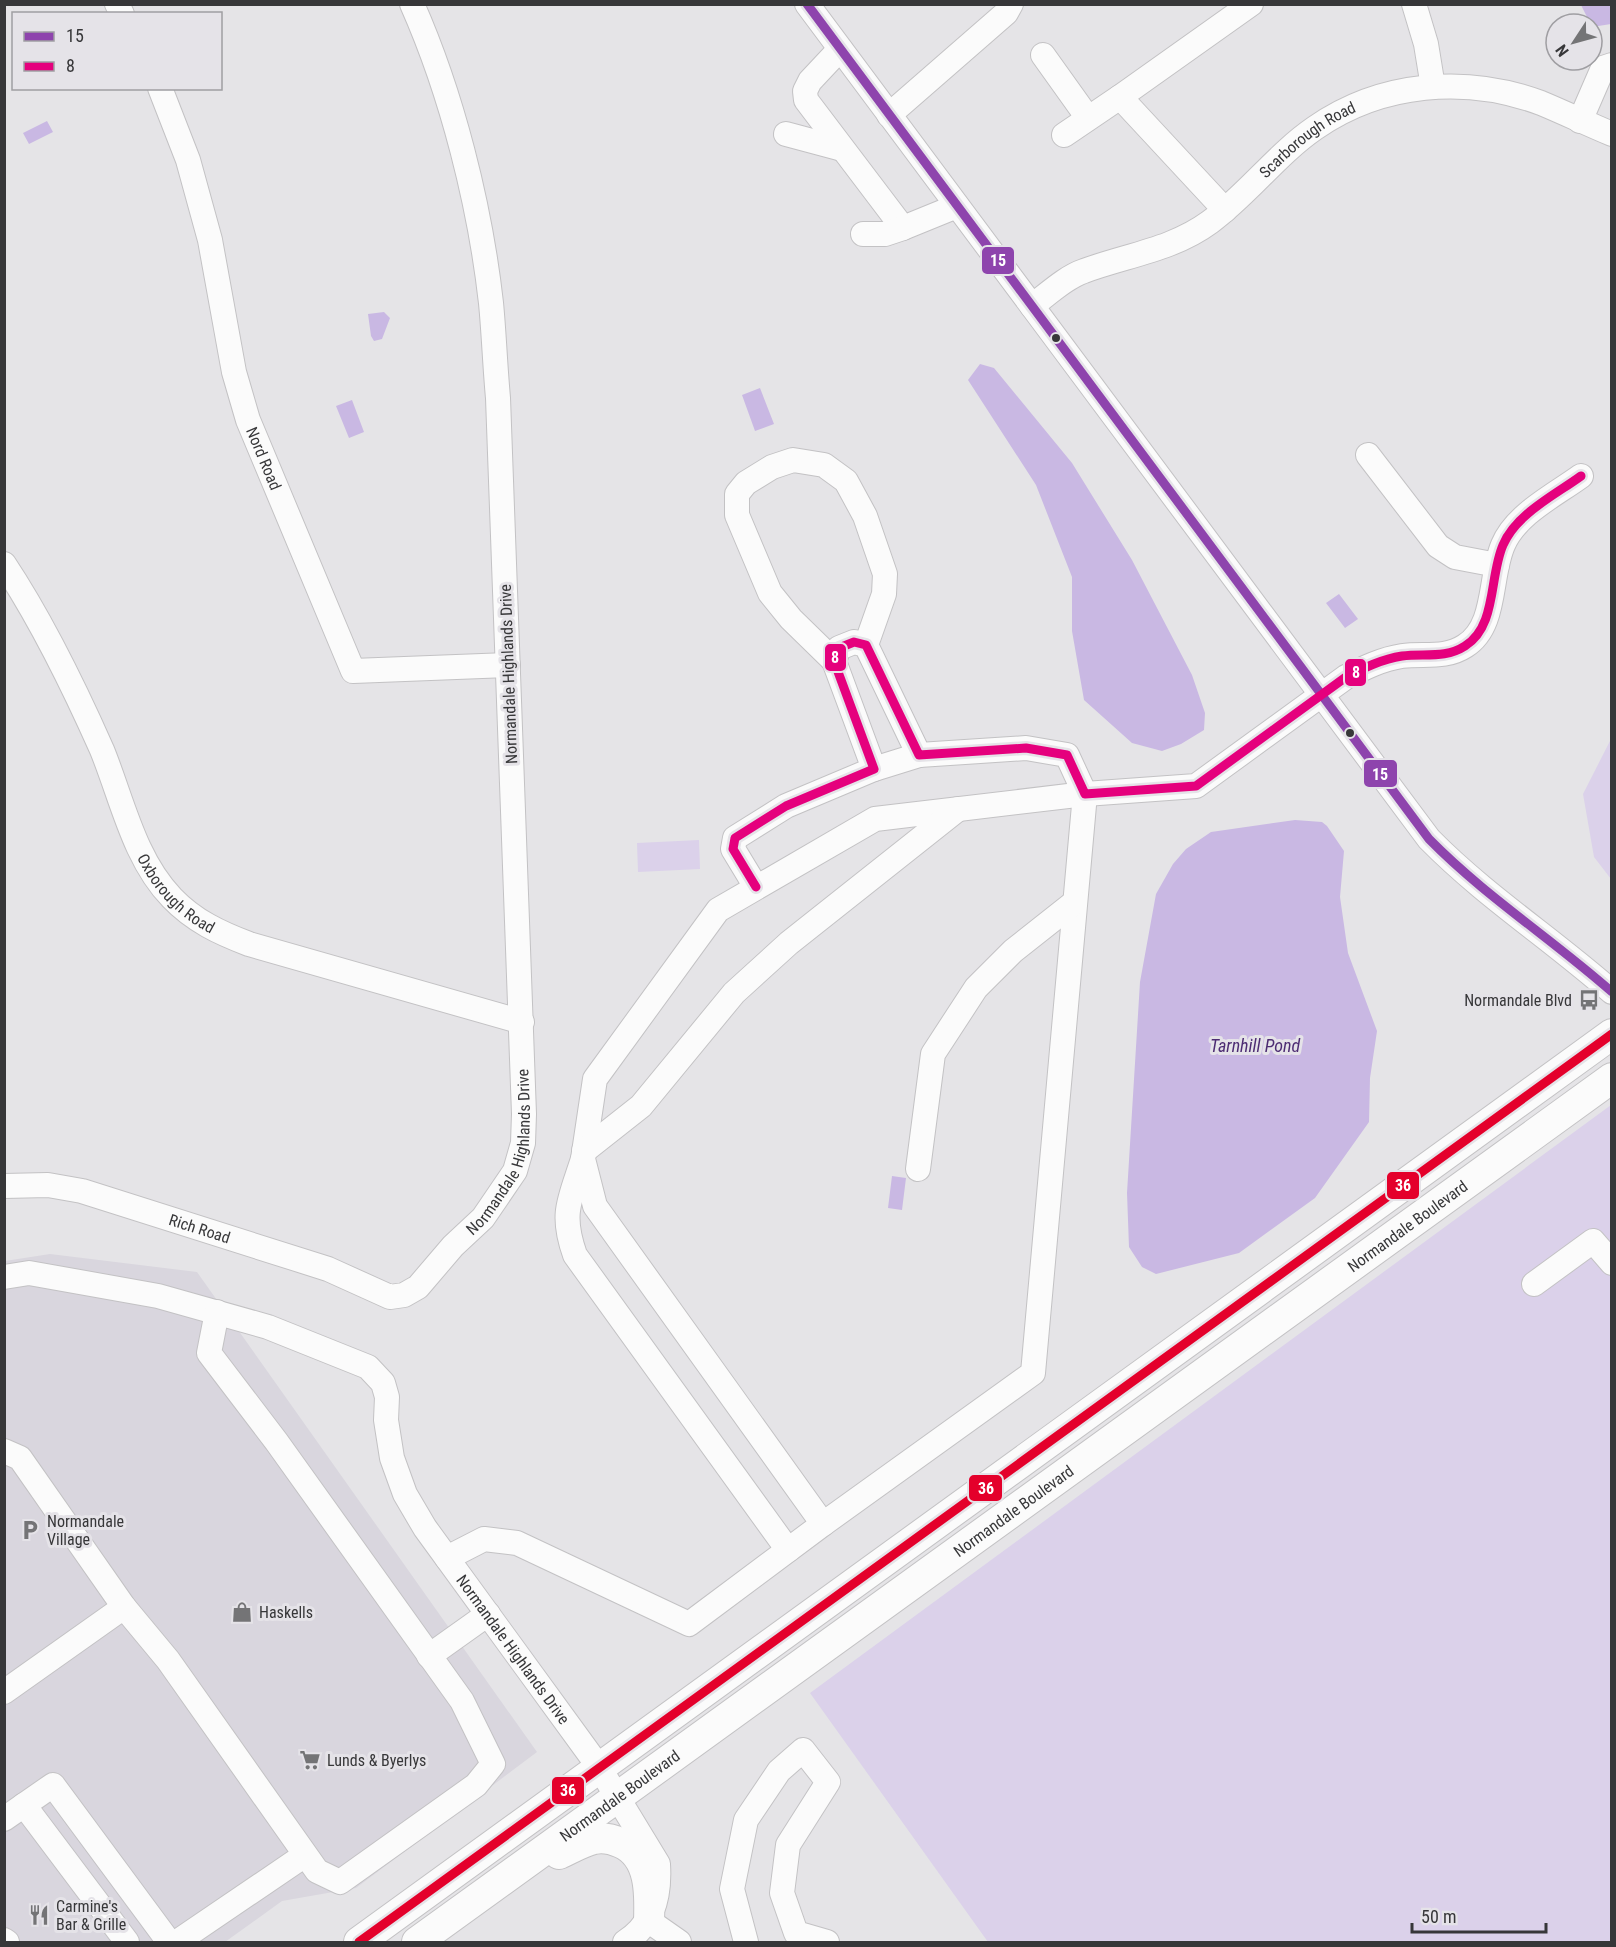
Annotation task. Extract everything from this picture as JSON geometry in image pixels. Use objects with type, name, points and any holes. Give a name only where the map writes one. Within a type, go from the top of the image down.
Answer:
[{"type":"main road","name":"Normandale Boulevard","points":[[359,1942],[1611,1034]]},
{"type":"main road","name":"Normandale Boulevard","points":[[417,1942],[1611,1078]]},
{"type":"main road","points":[[512,1874],[593,1839],[608,1838],[618,1841],[628,1846],[637,1855],[646,1872],[650,1893],[649,1921]]},
{"type":"street","name":"Normandale Highlands Drive","points":[[390,1298],[404,1295],[418,1287],[453,1246],[483,1218],[515,1171],[523,1143],[522,1022],[498,398],[491,301],[474,205],[451,113],[412,4]]},
{"type":"street","points":[[807,4],[1429,839],[1467,877],[1611,992]]},
{"type":"street","points":[[889,116],[1006,13],[1011,4]]},
{"type":"street","points":[[1064,135],[1251,4]]},
{"type":"street","points":[[1414,4],[1426,44],[1433,87]]},
{"type":"street","points":[[840,49],[810,81],[805,91],[806,99],[903,228]]},
{"type":"street","points":[[1042,56],[1088,118]]},
{"type":"street","points":[[1580,121],[1603,68],[1611,65]]},
{"type":"street","name":"Scarborough Road","points":[[1032,306],[1082,271],[1144,254],[1179,241],[1210,222],[1315,128],[1349,109],[1386,94],[1433,87],[1464,86],[1502,92],[1539,103],[1611,134]]},
{"type":"street","name":"Nord Road","points":[[161,90],[188,160],[210,240],[234,372],[248,420],[353,671],[508,665]]},
{"type":"street","points":[[1120,97],[1224,210]]},
{"type":"street","points":[[786,134],[842,148]]},
{"type":"street","points":[[863,234],[885,234],[957,206]]},
{"type":"street","points":[[1368,455],[1438,546],[1455,557],[1497,565]]},
{"type":"street","points":[[874,769],[834,661],[791,619],[770,593],[737,515],[737,494],[746,483],[772,467],[793,460],[824,465],[846,481],[865,516],[885,574],[884,594],[866,645],[919,755]]},
{"type":"street","points":[[788,1550],[575,1255],[567,1231],[566,1212],[583,1155],[596,1079],[718,910],[875,819],[1084,794],[1196,786],[1346,677],[1372,663],[1402,656],[1449,654],[1465,646],[1478,635],[1485,620],[1503,545],[1514,527],[1581,476]]},
{"type":"street","name":"Oxborough Road","points":[[4,564],[57,658],[97,740],[138,845],[153,873],[171,898],[194,918],[220,933],[249,944],[522,1022]]},
{"type":"street","points":[[834,661],[839,648],[854,642],[866,645]]},
{"type":"street","points":[[447,1558],[484,1539],[517,1543],[689,1624],[1033,1373],[1084,794],[1067,755],[1026,748],[919,755],[874,769],[786,807],[735,838],[733,849],[756,887]]},
{"type":"street","points":[[583,1155],[641,1106],[734,993],[789,943],[958,809]]},
{"type":"street","points":[[918,1169],[933,1054],[976,988],[1013,951],[1075,902]]},
{"type":"street","points":[[583,1155],[595,1206],[823,1524]]},
{"type":"street","name":"Rich Road","points":[[4,1186],[48,1185],[82,1191],[328,1269],[390,1298]]},
{"type":"street","points":[[1534,1284],[1593,1241],[1611,1263]]},
{"type":"street","points":[[4,1277],[29,1273],[158,1296],[217,1312],[209,1353],[276,1442],[462,1701],[493,1764],[476,1785],[340,1882],[317,1871],[168,1660],[124,1607],[20,1458],[4,1451]]},
{"type":"street","name":"Normandale Highlands Drive","points":[[217,1312],[268,1327],[368,1367],[383,1383],[387,1397],[386,1420],[392,1458],[405,1494],[447,1558],[599,1767],[658,1864],[659,1881],[649,1921]]},
{"type":"street","points":[[4,1692],[124,1607]]},
{"type":"street","points":[[429,1656],[488,1614]]},
{"type":"street","points":[[746,1942],[732,1889],[746,1820],[779,1771],[803,1750],[828,1782],[788,1845],[782,1893],[788,1938],[827,1942]]},
{"type":"street","points":[[4,1819],[53,1785],[169,1942]]},
{"type":"street","points":[[24,1805],[128,1942]]},
{"type":"street","points":[[177,1942],[305,1855]]},
{"type":"street","points":[[625,1942],[636,1936],[649,1921],[679,1942]]},
{"type":"shaded area","points":[[1611,739],[1612,879],[1594,857],[1583,794]]},
{"type":"shaded area","points":[[699,840],[700,869],[638,872],[637,843]]},
{"type":"shaded area","points":[[1611,1105],[1611,1942],[988,1942],[810,1693]]},
{"type":"shaded area","points":[[50,1254],[197,1272],[537,1752],[356,1888],[282,1901],[225,1942],[5,1942],[5,1261]]},
{"type":"water","points":[[1581,5],[1611,5],[1611,24],[1604,25],[1604,12],[1584,12]]},
{"type":"water","points":[[47,121],[53,132],[29,144],[23,133]]},
{"type":"water","points":[[384,312],[390,318],[382,339],[374,341],[371,336],[368,314]]},
{"type":"water","points":[[980,364],[994,368],[1072,463],[1132,560],[1192,675],[1205,713],[1204,730],[1181,744],[1162,751],[1132,743],[1084,700],[1072,631],[1072,577],[1036,485],[968,380]]},
{"type":"water","points":[[760,388],[774,424],[755,431],[742,395]]},
{"type":"water","points":[[352,400],[364,432],[349,438],[336,406]]},
{"type":"water","points":[[1339,594],[1358,619],[1345,628],[1326,603]]},
{"type":"water","name":"Tarnhill Pond","points":[[1295,820],[1322,822],[1344,851],[1340,897],[1348,953],[1377,1031],[1370,1078],[1369,1122],[1315,1198],[1239,1253],[1156,1274],[1142,1267],[1129,1247],[1127,1193],[1140,982],[1156,894],[1173,864],[1186,849],[1211,832]]},
{"type":"water","points":[[892,1176],[906,1178],[902,1210],[888,1208]]},
{"type":"transit line","name":"15","points":[[807,4],[1429,839],[1473,880],[1612,992]]},
{"type":"transit line","name":"8","points":[[756,887],[733,849],[735,838],[786,806],[874,769],[834,661],[839,648],[854,642],[866,645],[919,755],[1026,748],[1067,755],[1085,794],[1196,786],[1346,677],[1387,659],[1450,653],[1465,646],[1475,637],[1487,614],[1499,558],[1509,534],[1537,506],[1581,476]]},
{"type":"transit line","name":"36","points":[[359,1942],[1612,1034]]},
{"type":"place","name":"Normandale Blvd","points":[[1589,1000]]},
{"type":"place","name":"Normandale Village","points":[[30,1530]]},
{"type":"place","name":"Haskells","points":[[242,1612]]},
{"type":"place","name":"Lunds & Byerlys","points":[[310,1760]]},
{"type":"place","name":"Carmine's Bar & Grille","points":[[39,1915]]}]
